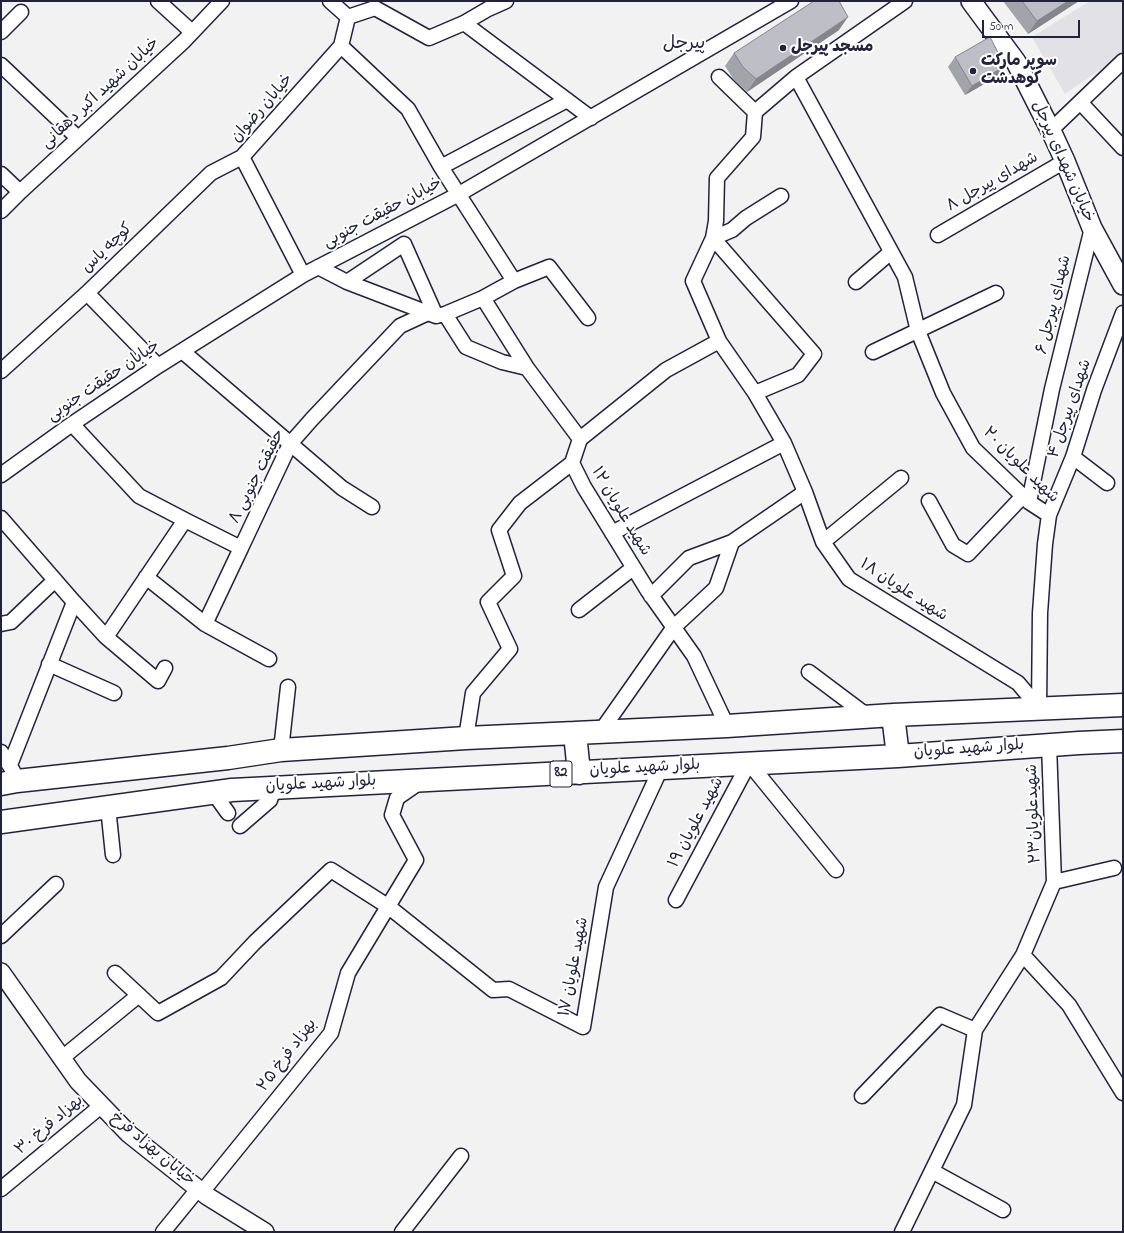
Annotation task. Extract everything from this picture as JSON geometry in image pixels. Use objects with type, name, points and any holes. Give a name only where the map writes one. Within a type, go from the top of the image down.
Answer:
[{"type":"main road","name":"خیابان شهدای پیرجل","points":[[971,1],[1016,62],[1065,161],[1092,228],[1123,285]]},
{"type":"main road","points":[[9,776],[228,758],[281,750],[466,738],[727,726],[869,718],[893,715],[1123,705]]},
{"type":"main road","points":[[893,715],[898,756]]},
{"type":"main road","points":[[574,733],[579,773]]},
{"type":"main road","name":"بلوار شهید علویان","points":[[1,822],[232,790],[898,756],[1123,741]]},
{"type":"street","points":[[158,1],[192,32]]},
{"type":"street","name":"خیابان شهید اکبر دهقانی","points":[[1,211],[192,32],[222,1]]},
{"type":"street","points":[[330,1],[348,17]]},
{"type":"street","points":[[348,17],[375,8],[429,38],[464,23],[486,5],[506,1]]},
{"type":"street","name":"خیابان حقیقت جنوبی","points":[[2,471],[158,366],[303,275],[459,194],[791,1]]},
{"type":"street","points":[[719,77],[754,112],[796,77],[905,1]]},
{"type":"street","points":[[1,32],[21,12]]},
{"type":"street","points":[[348,17],[342,46],[408,109],[441,167],[514,281]]},
{"type":"street","points":[[464,23],[591,118]]},
{"type":"street","name":"خیابان رضوان","points":[[303,275],[242,157],[342,46]]},
{"type":"street","points":[[1050,130],[1123,61]]},
{"type":"street","points":[[1,65],[78,138]]},
{"type":"street","name":"شهید علویان ۲۰","points":[[796,77],[905,278],[918,331],[943,393],[973,448],[1026,499],[1049,515],[1045,544],[1040,613],[1039,708]]},
{"type":"street","points":[[441,167],[567,100]]},
{"type":"street","points":[[1080,102],[1123,148]]},
{"type":"street","name":"شهید علویان ۱۸","points":[[754,112],[753,137],[717,178],[716,221],[713,238],[693,281],[719,341],[754,393],[784,443],[805,492],[823,542],[849,579],[1018,683],[1039,708]]},
{"type":"street","name":"کوچه یاس","points":[[1,371],[87,293],[211,173],[242,157]]},
{"type":"street","name":"شهدای پیرجل ۸","points":[[938,235],[1065,161]]},
{"type":"street","points":[[1,174],[20,192]]},
{"type":"street","points":[[754,393],[798,375],[814,354],[713,238],[732,230],[746,218],[781,196]]},
{"type":"street","name":"شهدای پیرجل ۶","points":[[1026,499],[1092,228]]},
{"type":"street","points":[[347,282],[404,244],[436,314],[466,347],[502,362],[527,368]]},
{"type":"street","points":[[856,282],[891,252]]},
{"type":"street","name":"حقیقت جنوبی ۸","points":[[72,424],[139,496],[241,548],[290,444],[400,326],[483,298],[514,281],[549,266],[588,318]]},
{"type":"street","points":[[318,268],[347,282],[436,314]]},
{"type":"street","points":[[87,293],[158,366]]},
{"type":"street","points":[[874,352],[996,293]]},
{"type":"street","points":[[483,298],[527,368],[580,440],[666,370],[719,341]]},
{"type":"street","name":"شهدای پیرجل ۴","points":[[1049,515],[1073,457],[1094,390],[1123,313]]},
{"type":"street","points":[[182,351],[342,488],[372,507]]},
{"type":"street","name":"شهید علویان ۱۲","points":[[580,440],[572,463],[584,487],[651,596],[694,656],[727,726]]},
{"type":"street","points":[[612,533],[784,443]]},
{"type":"street","points":[[1073,457],[1107,483]]},
{"type":"street","points":[[466,738],[473,693],[510,649],[488,602],[514,576],[499,530],[520,503],[572,463]]},
{"type":"street","points":[[823,542],[901,478]]},
{"type":"street","points":[[651,596],[690,558],[732,542],[805,492]]},
{"type":"street","points":[[929,501],[953,544],[968,554],[1026,499]]},
{"type":"street","points":[[1,518],[106,637],[158,681],[165,668]]},
{"type":"street","points":[[106,637],[184,520]]},
{"type":"street","points":[[600,731],[674,627],[716,588],[732,542]]},
{"type":"street","points":[[206,624],[241,548]]},
{"type":"street","points":[[580,610],[633,568]]},
{"type":"street","points":[[146,577],[206,624],[269,659]]},
{"type":"street","points":[[1,624],[11,622],[55,580]]},
{"type":"street","points":[[9,776],[49,664],[74,602]]},
{"type":"street","points":[[49,664],[114,693]]},
{"type":"street","points":[[809,672],[869,718]]},
{"type":"street","points":[[281,750],[288,687]]},
{"type":"street","name":"شهیدعلویان۲۳","points":[[1049,745],[1054,882]]},
{"type":"street","points":[[1,752],[9,776]]},
{"type":"street","points":[[749,764],[836,870]]},
{"type":"street","name":"شهید علویان ۱۹","points":[[676,900],[749,764]]},
{"type":"street","name":"شهید علویان ۱۷","points":[[389,907],[493,990],[509,989],[583,1027],[606,887],[661,768]]},
{"type":"street","name":"بهزاد فرخ ۲۵","points":[[163,1232],[331,1033],[348,973],[416,860],[392,815],[397,798],[422,780]]},
{"type":"street","points":[[240,826],[270,800],[274,788]]},
{"type":"street","points":[[213,792],[228,813]]},
{"type":"street","points":[[108,807],[113,855]]},
{"type":"street","points":[[902,1232],[964,1105],[975,1030],[1023,955],[1054,882],[1114,868]]},
{"type":"street","points":[[115,973],[158,1013],[221,978],[255,942],[331,870],[389,907]]},
{"type":"street","points":[[1,936],[56,884]]},
{"type":"street","points":[[1023,955],[1068,1005],[1123,1093]]},
{"type":"street","name":"خیابان بهزاد فرخ","points":[[2,976],[78,1081],[129,1134],[200,1190],[265,1232]]},
{"type":"street","points":[[62,1058],[139,995]]},
{"type":"street","points":[[862,1096],[940,1015],[975,1030]]},
{"type":"street","name":"بهزاد فرخ ۳۰","points":[[1,1189],[101,1106]]},
{"type":"street","points":[[402,1232],[461,1156]]},
{"type":"street","points":[[932,1171],[1003,1210]]},
{"type":"shaded area","points":[[1090,1],[1123,1],[1123,54],[1065,94],[1032,37]]},
{"type":"building","name":"مسجد پیرجل","points":[[814,1],[839,1],[848,17],[756,79],[743,67],[734,53]]},
{"type":"building","points":[[1022,1],[1068,1],[1037,21]]},
{"type":"building","name":"سوپر مارکت کوهدشت","points":[[990,37],[1005,66],[972,86],[955,57]]},
{"type":"place","name":"مسجد پیرجل","points":[[783,48]]},
{"type":"place","name":"سوپر مارکت کوهدشت","points":[[973,71]]},
{"type":"district","name":"پیرجل","points":[[684,45]]}]
